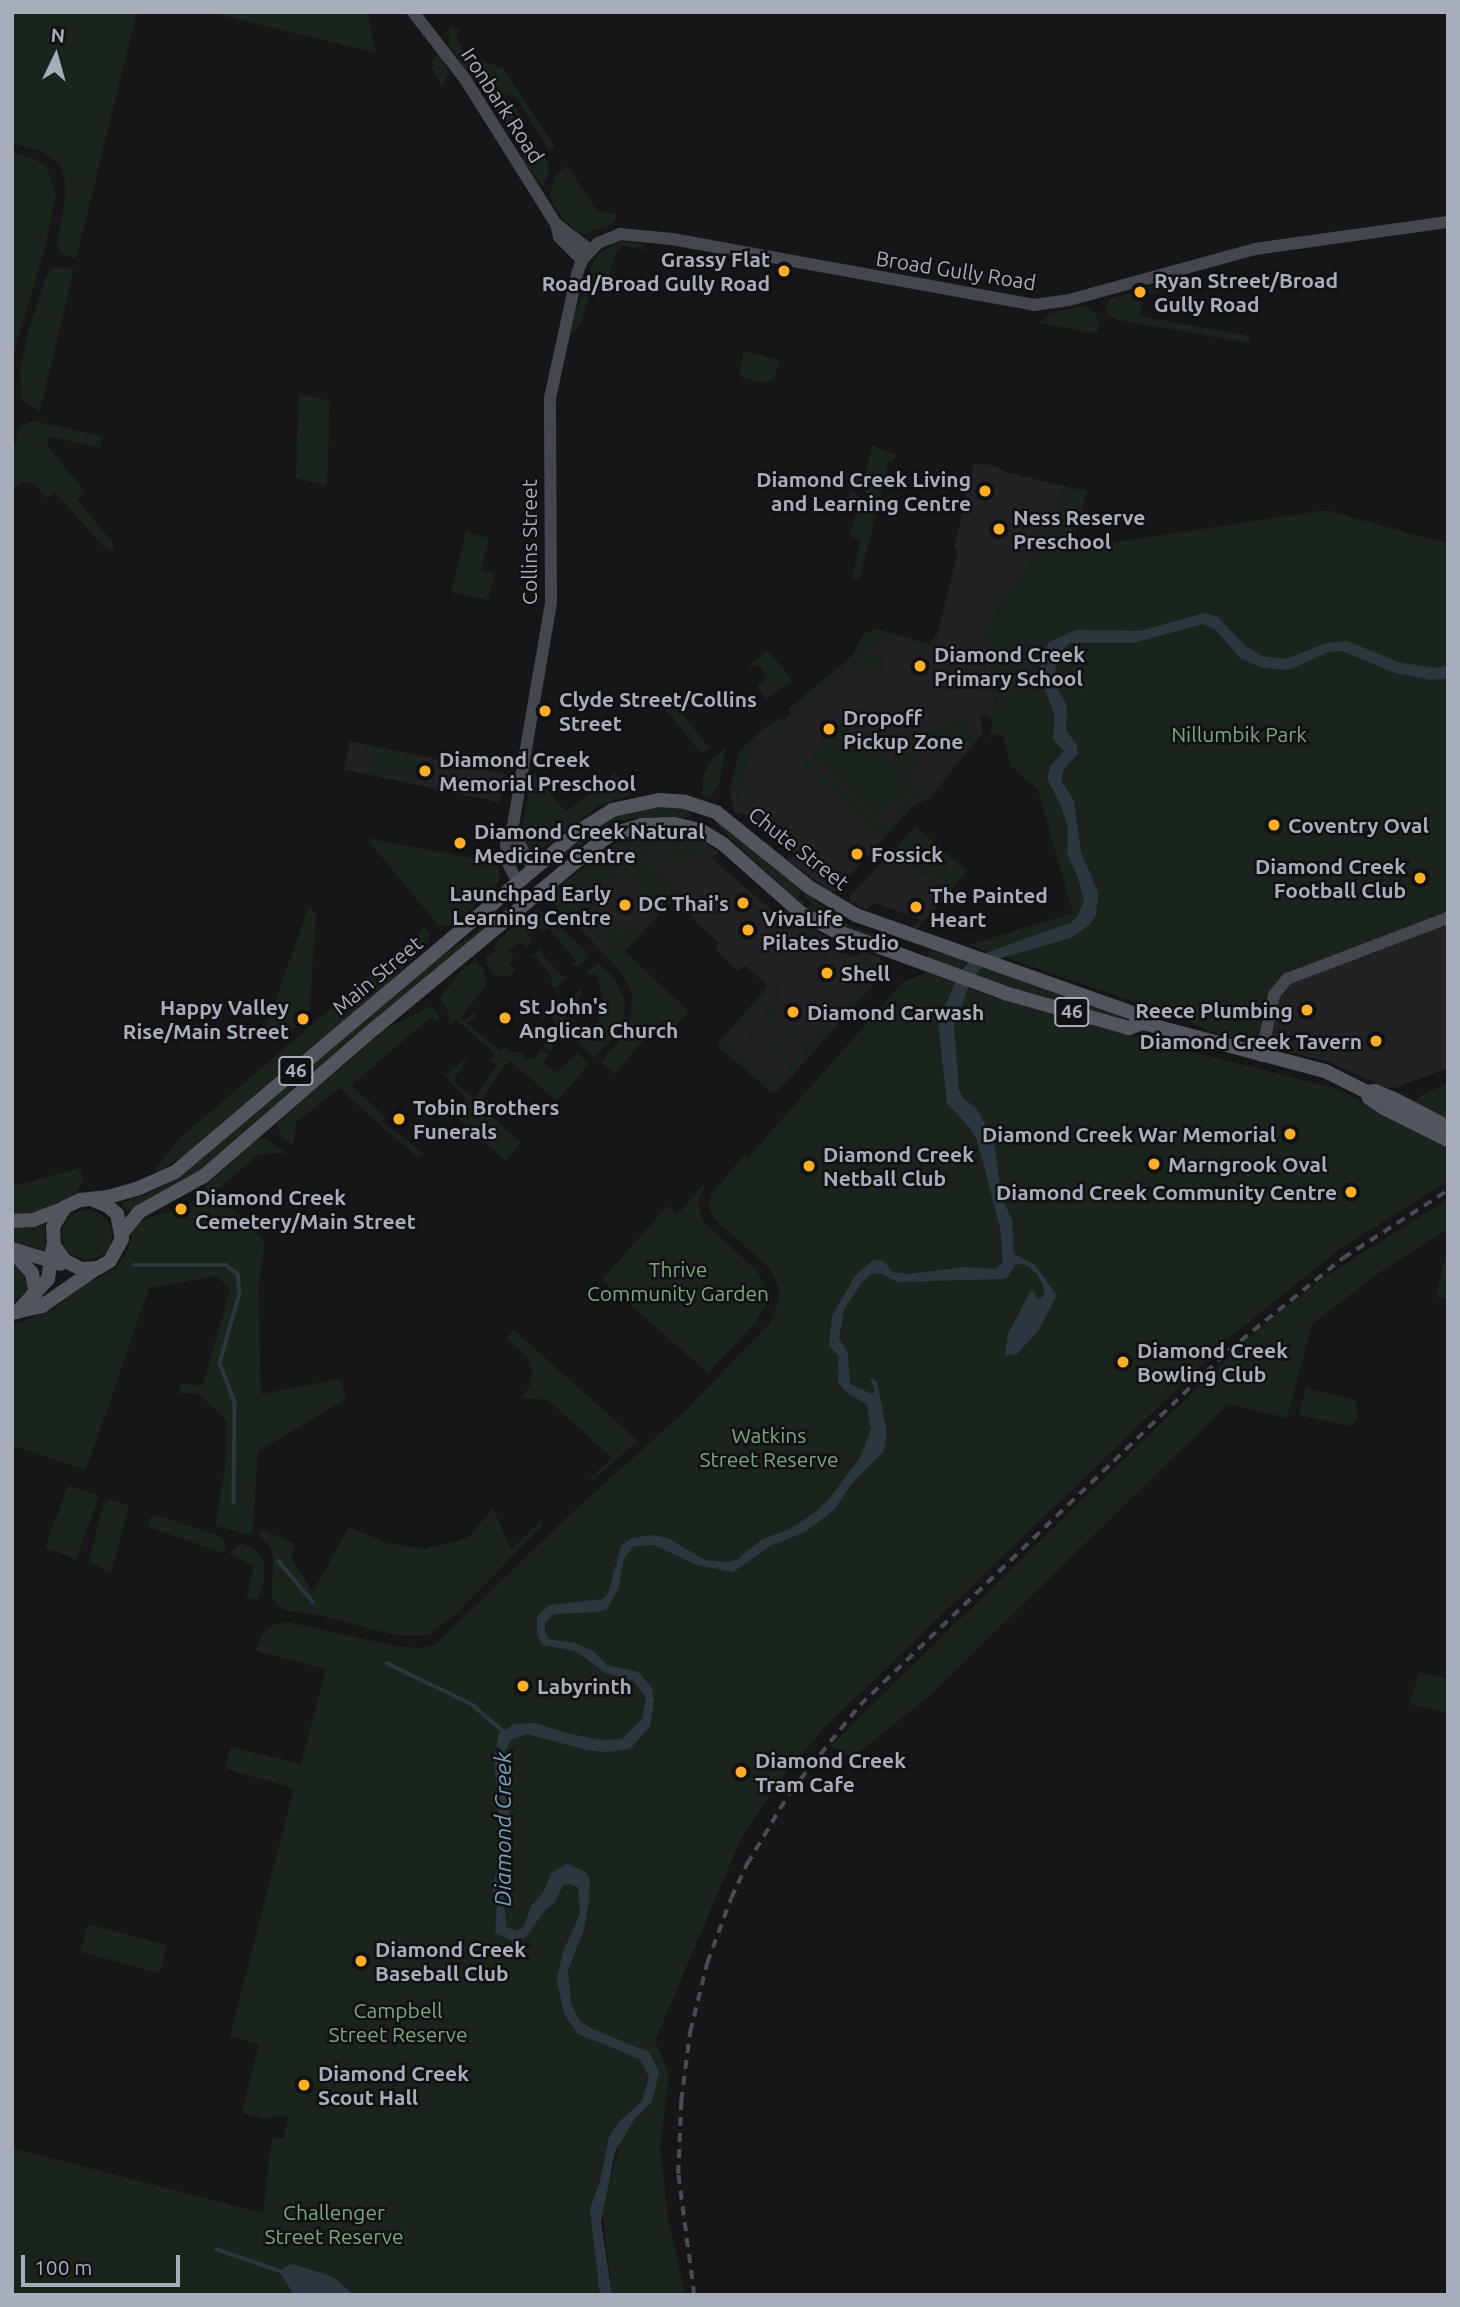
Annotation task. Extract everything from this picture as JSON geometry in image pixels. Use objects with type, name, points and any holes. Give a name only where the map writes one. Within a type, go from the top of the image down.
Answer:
[{"type":"main road","name":"Main Street","points":[[96,1200],[139,1188],[175,1172],[587,825],[612,810],[659,800],[698,806]]},
{"type":"main road","name":"Chute Street","points":[[698,806],[716,813],[835,905],[915,937]]},
{"type":"main road","points":[[698,806],[700,830]]},
{"type":"main road","points":[[700,830],[716,813]]},
{"type":"main road","name":"Main Street","points":[[123,1232],[139,1212],[204,1176],[537,894],[611,835],[626,829],[659,823],[700,830]]},
{"type":"main road","name":"Chute Street","points":[[700,830],[723,844],[806,916],[833,930],[913,960]]},
{"type":"main road","points":[[533,869],[537,894]]},
{"type":"main road","points":[[518,883],[537,894]]},
{"type":"main road","points":[[898,954],[915,937]]},
{"type":"main road","points":[[913,960],[915,937]]},
{"type":"main road","name":"46","points":[[915,937],[1133,1013],[1143,1023],[1325,1071],[1367,1092],[1387,1095],[1448,1127]]},
{"type":"main road","name":"46","points":[[913,960],[1001,992],[1129,1028],[1143,1023]]},
{"type":"main road","name":"46","points":[[1367,1092],[1369,1098],[1384,1108],[1448,1140]]},
{"type":"main road","name":"46","points":[[12,1221],[40,1218],[80,1200],[96,1200]]},
{"type":"main road","points":[[96,1200],[117,1214],[123,1232]]},
{"type":"main road","points":[[15,1312],[36,1294],[48,1279],[53,1261],[55,1222],[65,1207]]},
{"type":"main road","name":"46","points":[[98,1268],[110,1261],[118,1251],[123,1232]]},
{"type":"main road","points":[[53,1240],[61,1257],[76,1267]]},
{"type":"main road","points":[[12,1250],[76,1267],[98,1268]]},
{"type":"main road","points":[[12,1250],[32,1273],[36,1294]]},
{"type":"main road","points":[[15,1312],[31,1311],[47,1303],[98,1268]]},
{"type":"street","name":"Ironbark Road","points":[[413,12],[465,79],[556,223],[586,255]]},
{"type":"street","name":"Broad Gully Road","points":[[586,255],[610,236],[633,234],[1034,305],[1069,300],[1255,248],[1448,222]]},
{"type":"street","name":"Collins Street","points":[[518,883],[506,857],[506,839],[512,831],[550,611],[550,398],[572,292],[586,255]]},
{"type":"street","points":[[512,831],[533,869]]},
{"type":"street","points":[[1261,1056],[1274,995],[1287,979],[1448,918]]},
{"type":"shaded area","name":"Diamond Creek Primary School","points":[[974,463],[993,465],[1006,472],[1063,486],[1051,531],[986,626],[995,708],[980,716],[983,733],[925,797],[917,792],[889,832],[846,880],[841,890],[831,892],[786,859],[797,856],[749,815],[735,813],[730,794],[739,752],[767,726],[772,730],[885,637],[934,650],[958,551],[954,549]]},
{"type":"shaded area","name":"Diamond Creek Memorial Preschool","points":[[350,741],[506,774],[499,802],[344,769]]},
{"type":"shaded area","points":[[669,831],[694,837],[709,845],[719,853],[711,858],[776,914],[788,914],[827,938],[822,943],[824,946],[854,957],[863,951],[879,957],[883,962],[880,977],[777,1092],[770,1091],[717,1045],[768,986],[746,966],[738,971],[715,949],[719,943],[696,922],[678,895],[613,963],[553,901],[555,890],[614,844],[641,833]]},
{"type":"shaded area","points":[[895,849],[947,895],[917,929],[912,926],[921,920],[876,903],[866,909],[850,902],[850,896]]},
{"type":"shaded area","points":[[1448,924],[1448,1068],[1395,1088],[1385,1087],[1329,1062],[1280,1050],[1273,1045],[1270,1038],[1279,999],[1291,984]]},
{"type":"green space","points":[[12,12],[137,12],[76,259],[63,254],[57,245],[65,197],[65,181],[60,165],[41,151],[12,143]]},
{"type":"green space","points":[[208,12],[367,12],[376,53],[323,40]]},
{"type":"green space","points":[[449,27],[459,30],[457,39],[465,54],[504,69],[555,147],[549,150],[516,97],[486,91],[474,82],[449,45]]},
{"type":"green space","points":[[440,54],[449,73],[442,87],[432,68],[433,59]]},
{"type":"green space","points":[[505,100],[521,115],[522,126],[516,135],[509,134],[496,114],[494,104]]},
{"type":"green space","points":[[528,144],[535,145],[548,162],[549,172],[543,187],[523,160],[522,148]]},
{"type":"green space","points":[[12,152],[35,159],[47,168],[56,194],[45,248],[12,359]]},
{"type":"green space","points":[[567,166],[597,211],[617,214],[613,224],[585,234],[576,231],[562,218],[549,196],[557,173]]},
{"type":"green space","points":[[620,241],[644,244],[645,250],[624,246],[617,250],[603,293],[597,292],[598,285],[593,284],[582,320],[572,335],[570,325],[583,296],[592,264],[599,254]]},
{"type":"green space","points":[[51,269],[74,269],[40,411],[22,401],[20,371],[29,329],[44,282]]},
{"type":"green space","points":[[1162,283],[1164,291],[1143,297],[1139,316],[1250,336],[1249,343],[1119,320],[1108,315],[1106,307],[1110,299]]},
{"type":"green space","points":[[1084,306],[1095,312],[1099,323],[1098,334],[1039,323],[1050,313]]},
{"type":"green space","points":[[743,351],[780,360],[773,380],[762,383],[740,376]]},
{"type":"green space","points":[[299,393],[330,401],[327,486],[296,478]]},
{"type":"green space","points":[[33,421],[102,436],[100,448],[53,437],[48,439],[47,445],[85,492],[77,500],[114,544],[113,551],[104,547],[55,492],[47,498],[34,484],[24,481],[16,486],[12,500],[12,453],[21,425]]},
{"type":"green space","points":[[872,445],[896,455],[892,462],[888,462],[880,501],[857,486],[851,478],[853,470],[866,473]]},
{"type":"green space","name":"Nillumbik Park","points":[[1063,486],[1087,491],[1071,549],[1326,510],[1448,544],[1448,912],[1284,974],[1271,988],[1259,1034],[1251,1041],[1220,1035],[1189,1022],[1172,1011],[1140,1004],[969,945],[1073,913],[1038,790],[1011,766],[1003,737],[997,733],[990,739],[993,719],[983,715],[995,707],[986,626],[1051,531]]},
{"type":"green space","points":[[852,491],[877,511],[859,580],[852,578],[861,540],[850,536],[858,504],[845,501]]},
{"type":"green space","points":[[466,532],[489,538],[481,570],[495,574],[488,600],[451,592]]},
{"type":"green space","points":[[879,629],[931,645],[934,635],[937,635],[934,650],[885,637],[863,655],[884,656],[881,669],[863,666],[860,657],[791,715],[788,709],[852,656],[864,633]]},
{"type":"green space","points":[[768,650],[792,680],[766,699],[757,685],[766,679],[760,665],[747,668]]},
{"type":"green space","points":[[665,693],[709,747],[701,754],[657,699]]},
{"type":"green space","points":[[778,718],[784,721],[772,731],[884,827],[917,791],[925,797],[980,736],[930,798],[913,806],[883,839],[814,774],[801,767],[805,762],[766,728]]},
{"type":"green space","points":[[966,719],[973,741],[937,753],[930,731]]},
{"type":"green space","points":[[842,722],[917,785],[878,816],[812,755]]},
{"type":"green space","points":[[754,737],[759,742],[753,749],[739,796],[742,801],[730,791],[731,784],[740,750]]},
{"type":"green space","points":[[372,746],[424,756],[425,776],[395,773],[394,778],[369,773]]},
{"type":"green space","points":[[726,748],[719,784],[712,796],[706,798],[702,793],[704,773],[711,761]]},
{"type":"green space","points":[[901,750],[919,761],[918,769],[912,776],[892,762]]},
{"type":"green space","points":[[532,771],[566,812],[615,773],[632,794],[598,806],[546,846],[534,851],[529,850],[521,834]]},
{"type":"green space","points":[[650,806],[684,808],[692,815],[684,818],[651,817],[614,821],[542,873],[580,837],[609,817]]},
{"type":"green space","points":[[716,820],[802,891],[798,897],[805,903],[803,906],[717,825]]},
{"type":"green space","points":[[915,826],[967,871],[947,894],[895,849]]},
{"type":"green space","points":[[669,831],[694,837],[710,846],[687,862],[679,859],[676,861],[672,858],[674,854],[648,851],[643,858],[679,891],[702,928],[678,894],[624,951],[689,1011],[672,1030],[661,1021],[614,1074],[601,1062],[628,1030],[633,998],[624,976],[605,954],[611,946],[600,936],[609,926],[619,933],[632,924],[639,929],[658,909],[622,871],[610,884],[605,898],[588,912],[599,922],[592,929],[574,912],[567,918],[557,909],[552,896],[614,844],[641,833]],"holes":[[[589,878],[599,890],[574,910],[564,901],[564,897]]]},
{"type":"green space","points":[[366,838],[499,863],[499,879],[492,891],[451,925],[439,926]]},
{"type":"green space","points":[[806,893],[840,921],[896,943],[897,947],[850,931],[807,909],[812,903],[804,896]]},
{"type":"green space","points":[[309,906],[316,915],[309,1016],[286,1035],[276,1036],[266,1027]]},
{"type":"green space","points":[[506,907],[509,909],[197,1174],[125,1213],[122,1203],[157,1190],[182,1174],[432,963]]},
{"type":"green space","points":[[536,909],[546,914],[589,954],[588,957],[580,966],[571,965],[576,960],[548,928],[542,932],[537,927],[528,935],[533,941],[525,948],[520,942],[509,951],[514,957],[509,963],[516,971],[508,977],[495,975],[486,962],[485,953],[489,956],[496,951],[493,946],[523,916]]},
{"type":"green space","points":[[424,928],[430,933],[428,943],[390,981],[194,1148],[160,1171],[155,1170],[179,1139]]},
{"type":"green space","points":[[544,946],[540,952],[562,976],[567,976],[555,988],[550,984],[553,978],[535,956],[528,959]]},
{"type":"green space","points":[[929,951],[946,953],[967,962],[959,973],[928,959]]},
{"type":"green space","points":[[475,960],[483,968],[487,984],[461,1017],[465,1021],[476,1011],[475,1018],[467,1023],[500,1051],[505,1047],[510,1052],[523,1052],[524,1060],[536,1058],[541,1049],[549,1055],[543,1062],[556,1073],[578,1053],[589,1064],[557,1101],[509,1060],[478,1104],[521,1143],[505,1161],[456,1116],[464,1107],[465,1097],[440,1070],[447,1074],[469,1056],[453,1081],[474,1098],[497,1065],[490,1060],[495,1054],[456,1019],[449,1025],[449,1014],[440,998],[461,971]]},
{"type":"green space","points":[[598,963],[615,979],[625,1001],[619,1030],[595,1058],[574,1038],[553,1040],[552,1051],[543,1046],[557,1025],[547,1013],[540,1021],[542,1014],[547,1009],[552,1014],[579,991],[576,984],[582,992],[565,1019],[563,1031],[593,1036],[603,998],[596,973],[589,976],[588,972]]},
{"type":"green space","points":[[862,966],[880,977],[838,1023],[836,1014],[858,989]]},
{"type":"green space","points":[[982,967],[1121,1015],[1121,1018],[973,977]]},
{"type":"green space","points":[[928,973],[998,999],[999,997],[1153,1042],[1335,1088],[1448,1143],[1448,1181],[1338,1250],[1209,1354],[1207,1360],[825,1727],[785,1774],[741,1838],[655,2041],[669,2073],[660,2147],[668,2218],[685,2295],[612,2295],[602,2208],[622,2137],[634,2120],[647,2110],[648,2104],[615,2137],[596,2210],[607,2295],[12,2295],[12,2148],[263,2213],[272,2137],[283,2139],[288,2117],[277,2115],[268,2119],[242,2113],[259,2044],[230,2036],[294,1788],[225,1769],[231,1747],[301,1764],[326,1669],[255,1651],[263,1633],[273,1625],[288,1622],[400,1647],[423,1648],[437,1643],[562,1522],[684,1412],[770,1323],[780,1296],[778,1284],[769,1268],[715,1219],[709,1207],[711,1195],[743,1156],[748,1158],[904,981]]},
{"type":"green space","points":[[777,981],[782,985],[773,1006],[777,1019],[807,1044],[824,1026],[830,1032],[806,1061],[799,1057],[803,1049],[762,1013],[774,998]]},
{"type":"green space","points":[[768,986],[767,996],[724,1041],[772,1084],[781,1078],[785,1083],[777,1092],[770,1091],[717,1045]]},
{"type":"green space","points":[[431,1006],[439,1015],[438,1022],[432,1016],[351,1085],[385,1117],[382,1121],[423,1153],[418,1158],[339,1088],[296,1122],[293,1145],[281,1136],[277,1124],[287,1114],[386,1029]]},
{"type":"green space","points":[[752,1029],[799,1066],[792,1077],[785,1072],[790,1063],[755,1034],[750,1039],[746,1038]]},
{"type":"green space","points":[[1448,1083],[1448,1121],[1416,1105],[1415,1100],[1422,1095]]},
{"type":"green space","points":[[266,1139],[286,1153],[259,1154],[215,1192],[265,1242],[258,1287],[261,1394],[340,1379],[346,1399],[258,1451],[252,1535],[215,1526],[226,1461],[227,1421],[199,1394],[179,1393],[180,1384],[203,1385],[230,1289],[216,1276],[149,1288],[86,1470],[12,1445],[12,1325],[54,1309],[82,1286],[115,1269],[126,1255],[133,1232],[141,1221],[178,1209],[181,1213],[187,1208],[185,1205],[199,1198],[208,1183],[256,1140]]},
{"type":"green space","points":[[80,1168],[84,1181],[74,1195],[34,1213],[12,1216],[12,1184],[18,1185]]},
{"type":"green space","name":"Thrive Community Garden","points":[[707,1181],[698,1202],[703,1221],[757,1271],[768,1292],[765,1307],[755,1323],[708,1373],[602,1280],[667,1206],[677,1215]]},
{"type":"green space","points":[[1448,1199],[1448,1229],[1377,1274],[1312,1324],[1287,1418],[1228,1404],[928,1697],[858,1753],[842,1755],[831,1745],[1248,1338],[1323,1278]]},
{"type":"green space","points":[[87,1210],[105,1217],[112,1235],[105,1253],[87,1260],[69,1253],[62,1235],[69,1217]]},
{"type":"green space","points":[[45,1225],[46,1251],[12,1241],[12,1228]]},
{"type":"green space","points":[[1448,1245],[1448,1299],[1436,1297]]},
{"type":"green space","points":[[12,1259],[27,1272],[29,1291],[12,1303]]},
{"type":"green space","points":[[514,1330],[638,1441],[592,1481],[590,1478],[612,1458],[548,1400],[522,1398],[530,1385],[532,1371],[528,1358],[507,1338]]},
{"type":"green space","points":[[1306,1388],[1355,1400],[1358,1419],[1348,1426],[1299,1415]]},
{"type":"green space","points":[[68,1485],[99,1496],[76,1559],[45,1548]]},
{"type":"green space","points":[[109,1499],[129,1506],[111,1573],[89,1561],[103,1506]]},
{"type":"green space","points":[[493,1508],[511,1550],[541,1521],[543,1525],[455,1615],[428,1635],[394,1635],[320,1615],[283,1610],[272,1598],[273,1555],[269,1545],[259,1537],[261,1530],[294,1543],[291,1558],[313,1592],[349,1527],[386,1543],[425,1549],[468,1538]]},
{"type":"green space","points":[[160,1516],[221,1537],[226,1544],[224,1553],[148,1527],[150,1518]]},
{"type":"green space","points":[[240,1543],[256,1550],[264,1563],[264,1581],[258,1599],[247,1598],[254,1566],[229,1554]]},
{"type":"green space","points":[[1419,1673],[1448,1679],[1448,1713],[1409,1704]]},
{"type":"green space","points":[[88,1924],[167,1945],[160,1973],[80,1952]]},
{"type":"water","name":"Diamond Creek","points":[[1205,613],[1218,617],[1244,645],[1262,656],[1286,659],[1326,643],[1347,641],[1398,662],[1434,668],[1448,665],[1448,678],[1431,680],[1395,673],[1342,651],[1328,652],[1289,670],[1262,668],[1240,658],[1216,630],[1203,624],[1133,643],[1070,643],[1056,655],[1055,684],[1067,706],[1066,730],[1076,744],[1078,754],[1064,769],[1061,780],[1074,801],[1081,852],[1098,892],[1096,915],[1089,925],[1071,938],[997,959],[980,969],[971,980],[954,1025],[959,1090],[963,1098],[977,1109],[994,1141],[1002,1199],[1012,1219],[1014,1254],[1035,1265],[1057,1295],[1038,1331],[1017,1354],[1005,1356],[1008,1334],[1030,1292],[1033,1291],[1038,1300],[1044,1295],[1044,1288],[1037,1274],[1026,1265],[1016,1264],[1008,1277],[1003,1279],[897,1282],[880,1273],[871,1274],[862,1282],[844,1310],[839,1338],[848,1353],[850,1384],[872,1394],[875,1392],[870,1377],[877,1382],[887,1433],[884,1451],[853,1482],[834,1510],[805,1532],[770,1546],[733,1572],[697,1565],[654,1545],[634,1546],[624,1558],[619,1587],[607,1609],[598,1612],[554,1614],[545,1623],[545,1632],[549,1639],[575,1643],[593,1651],[607,1665],[638,1672],[652,1688],[654,1700],[650,1726],[630,1749],[607,1752],[587,1750],[527,1734],[511,1740],[505,1751],[511,1832],[503,1887],[506,1927],[517,1931],[524,1926],[531,1906],[543,1893],[552,1872],[568,1864],[585,1872],[590,1879],[589,1901],[584,1929],[568,1970],[571,2004],[579,2020],[590,2028],[649,2052],[659,2072],[652,2102],[634,2120],[615,2152],[601,2222],[612,2295],[600,2295],[590,2209],[600,2181],[609,2137],[619,2122],[642,2101],[649,2077],[640,2059],[578,2034],[564,2014],[557,1980],[563,1952],[580,1914],[578,1887],[563,1885],[555,1902],[545,1910],[525,1938],[512,1941],[495,1933],[497,1906],[492,1887],[499,1863],[501,1834],[494,1760],[498,1735],[514,1724],[535,1723],[569,1734],[601,1740],[622,1739],[642,1719],[646,1697],[632,1680],[605,1673],[575,1651],[543,1645],[537,1635],[537,1616],[550,1605],[602,1599],[608,1594],[621,1546],[632,1538],[652,1535],[668,1538],[705,1560],[728,1562],[738,1559],[761,1540],[790,1529],[814,1513],[829,1499],[860,1458],[871,1429],[867,1405],[845,1391],[838,1382],[839,1356],[829,1346],[832,1316],[855,1276],[873,1260],[884,1261],[892,1272],[909,1274],[964,1267],[995,1269],[1003,1262],[1000,1227],[977,1140],[970,1128],[947,1103],[938,1023],[958,976],[971,958],[1070,923],[1077,917],[1084,902],[1078,878],[1067,853],[1068,828],[1047,778],[1051,765],[1064,751],[1053,739],[1055,716],[1041,679],[1041,657],[1049,642],[1076,630],[1140,631]]},
{"type":"water","points":[[293,2264],[333,2277],[354,2295],[294,2295],[280,2273],[284,2267]]},
{"type":"waterway","points":[[134,1265],[226,1265],[238,1274],[240,1293],[220,1363],[235,1402],[234,1503]]},
{"type":"waterway","points":[[279,1561],[313,1602]]},
{"type":"waterway","points":[[387,1663],[473,1705],[505,1733]]},
{"type":"waterway","points":[[216,2249],[283,2272]]},
{"type":"railway","points":[[694,2295],[678,2174],[681,2101],[690,2032],[707,1963],[731,1898],[747,1864],[790,1792],[860,1705],[1228,1351],[1343,1258],[1448,1190]]},
{"type":"place","name":"Grassy Flat Road/Broad Gully Road","points":[[784,271]]},
{"type":"place","name":"Ryan Street/Broad Gully Road","points":[[1140,292]]},
{"type":"place","name":"Diamond Creek Living and Learning Centre","points":[[985,491]]},
{"type":"place","name":"Ness Reserve Preschool","points":[[999,529]]},
{"type":"place","name":"Diamond Creek Primary School","points":[[920,666]]},
{"type":"place","name":"Clyde Street/Collins Street","points":[[545,711]]},
{"type":"place","name":"Dropoff Pickup Zone","points":[[829,729]]},
{"type":"place","name":"Diamond Creek Memorial Preschool","points":[[425,771]]},
{"type":"place","name":"Coventry Oval","points":[[1274,825]]},
{"type":"place","name":"Diamond Creek Natural Medicine Centre","points":[[460,843]]},
{"type":"place","name":"Fossick","points":[[857,854]]},
{"type":"place","name":"Diamond Creek Football Club","points":[[1420,878]]},
{"type":"place","name":"DC Thai's","points":[[743,903]]},
{"type":"place","name":"Launchpad Early Learning Centre","points":[[625,905]]},
{"type":"place","name":"The Painted Heart","points":[[916,907]]},
{"type":"place","name":"VivaLife Pilates Studio","points":[[748,930]]},
{"type":"place","name":"Shell","points":[[827,973]]},
{"type":"place","name":"Reece Plumbing","points":[[1307,1010]]},
{"type":"place","name":"Diamond Carwash","points":[[793,1012]]},
{"type":"place","name":"St John's Anglican Church","points":[[505,1018]]},
{"type":"place","name":"Happy Valley Rise/Main Street","points":[[303,1019]]},
{"type":"place","name":"Diamond Creek Tavern","points":[[1376,1041]]},
{"type":"place","name":"Tobin Brothers Funerals","points":[[399,1119]]},
{"type":"place","name":"Diamond Creek War Memorial","points":[[1290,1134]]},
{"type":"place","name":"Marngrook Oval","points":[[1154,1164]]},
{"type":"place","name":"Diamond Creek Netball Club","points":[[809,1166]]},
{"type":"place","name":"Diamond Creek Community Centre","points":[[1351,1192]]},
{"type":"place","name":"Diamond Creek Cemetery/Main Street","points":[[181,1209]]},
{"type":"place","name":"Diamond Creek Bowling Club","points":[[1123,1362]]},
{"type":"place","name":"Labyrinth","points":[[523,1686]]},
{"type":"place","name":"Diamond Creek Tram Cafe","points":[[741,1772]]},
{"type":"place","name":"Diamond Creek Baseball Club","points":[[361,1961]]},
{"type":"place","name":"Diamond Creek Scout Hall","points":[[304,2085]]},
{"type":"park label","name":"Watkins Street Reserve","points":[[769,1447]]},
{"type":"park label","name":"Campbell Street Reserve","points":[[398,2022]]},
{"type":"park label","name":"Challenger Street Reserve","points":[[334,2224]]}]
